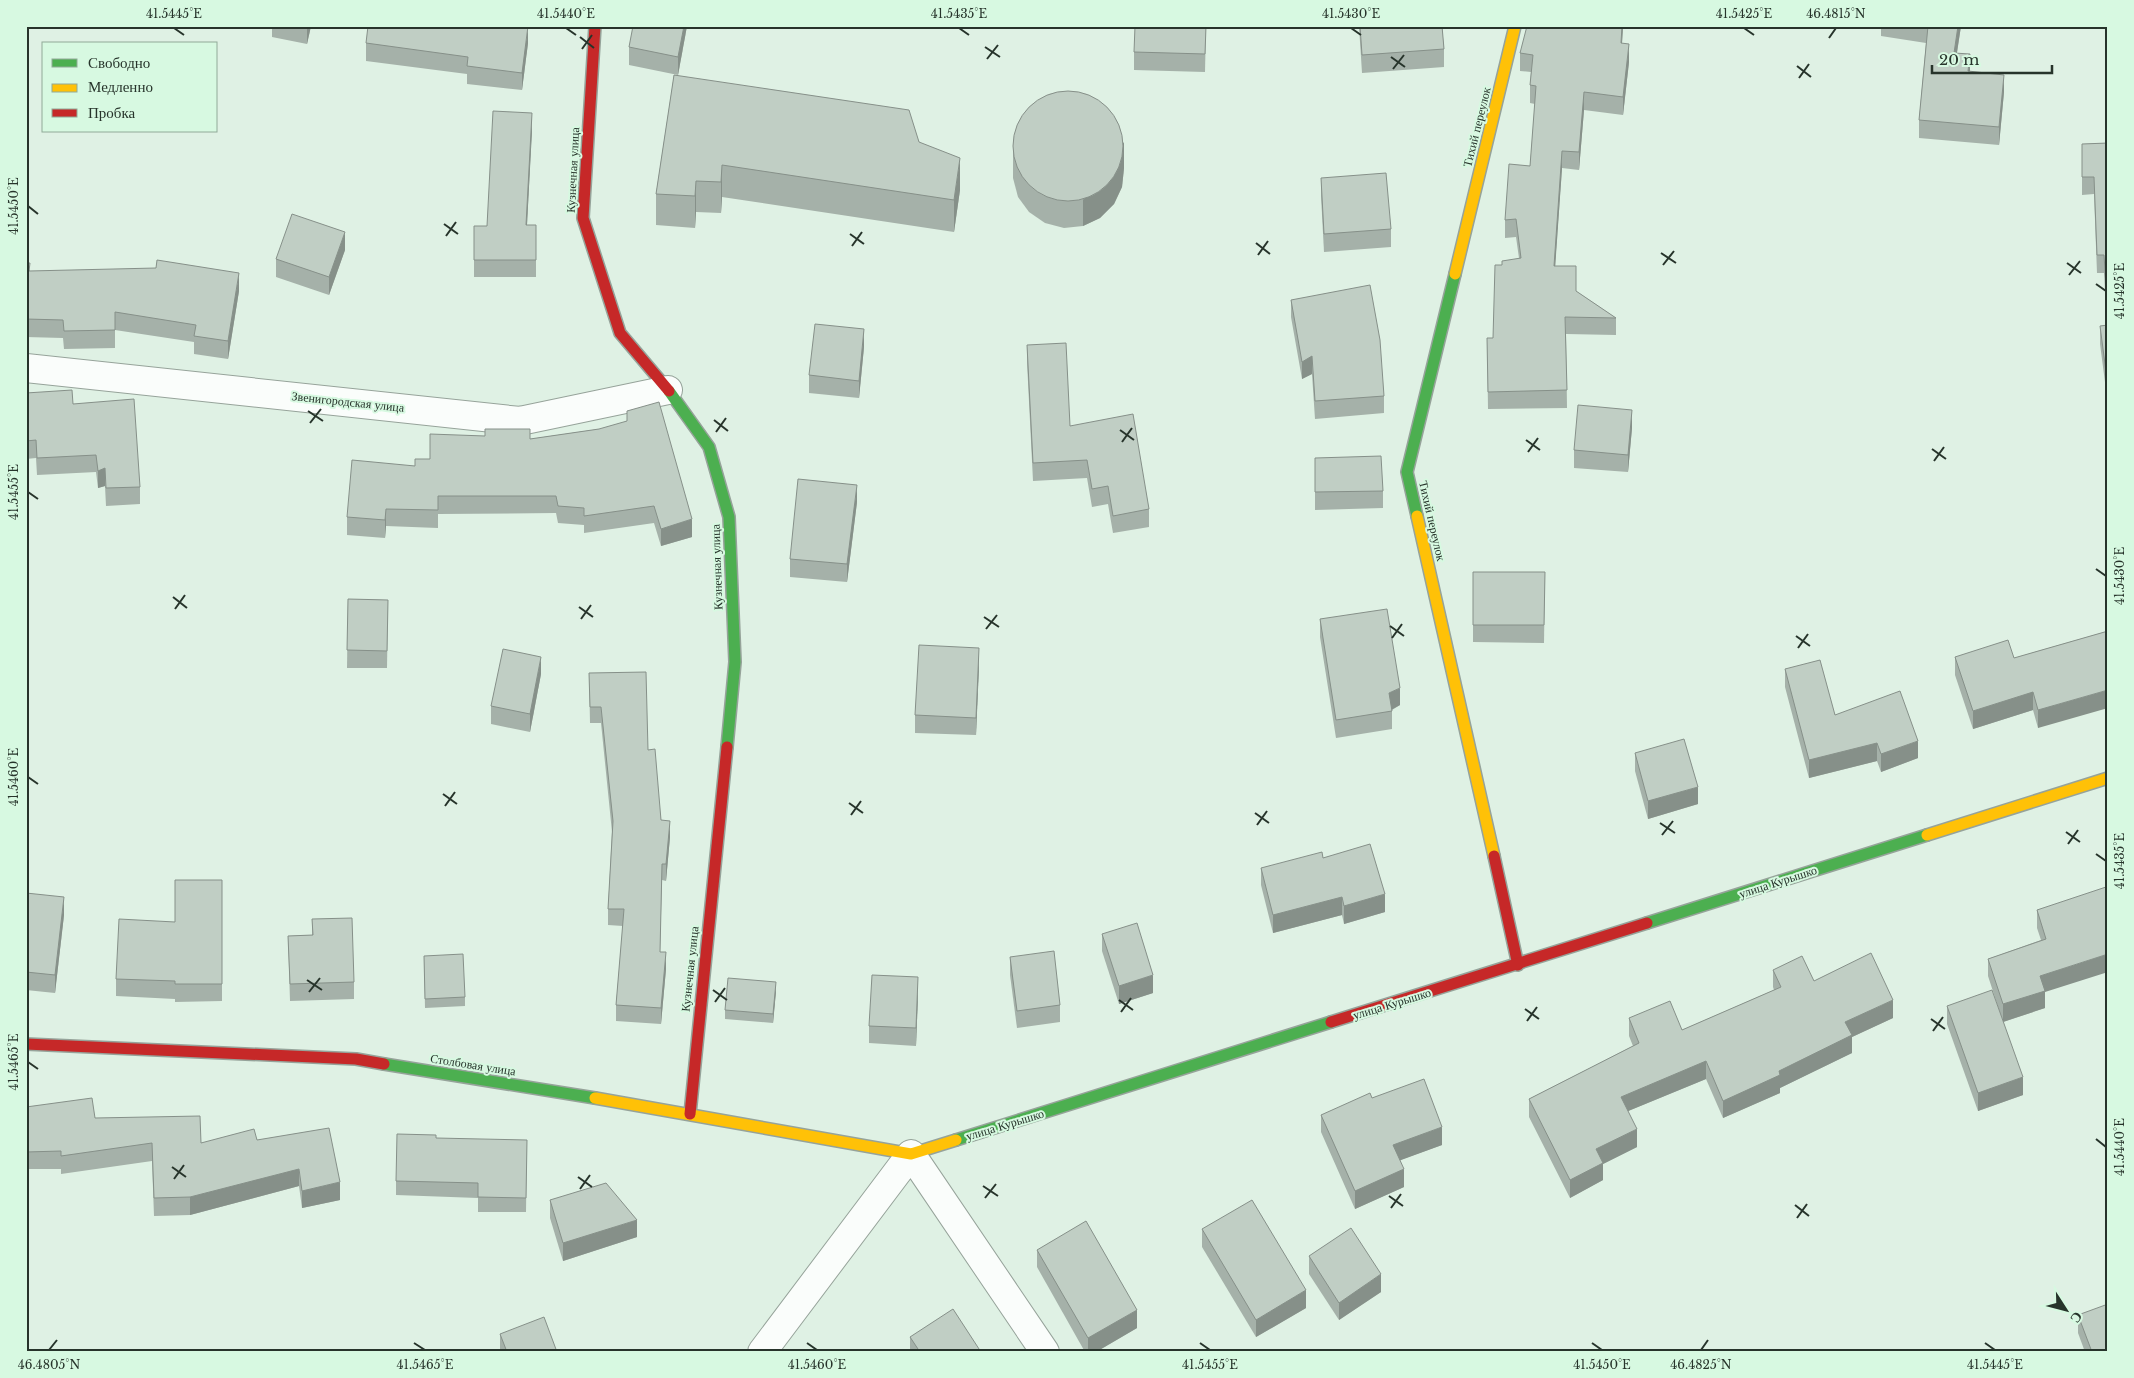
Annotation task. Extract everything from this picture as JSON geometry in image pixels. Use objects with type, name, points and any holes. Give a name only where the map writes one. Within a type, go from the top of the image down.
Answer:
[{"type":"street","name":"Кузнечная улица","points":[[595,26],[583,218],[620,333],[668,390],[709,447],[729,517],[735,662],[690,1114]]},
{"type":"street","name":"Тихий переулок","points":[[1516,26],[1407,472],[1518,965]]},
{"type":"street","name":"Звенигородская улица","points":[[26,368],[520,421],[668,390]]},
{"type":"street","name":"улица Курышко","points":[[911,1154],[1518,965],[2108,778]]},
{"type":"street","name":"Столбовая улица","points":[[26,1044],[356,1059],[690,1114],[911,1154]]},
{"type":"street","points":[[762,1352],[911,1154],[1045,1352]]},
{"type":"building","points":[[368,26],[528,26],[522,73],[467,66],[468,57],[366,43]]},
{"type":"building","points":[[633,26],[684,26],[678,57],[629,47]]},
{"type":"building","points":[[1135,26],[1206,26],[1205,54],[1134,52]]},
{"type":"building","points":[[1360,26],[1442,26],[1444,49],[1362,55]]},
{"type":"building","points":[[1527,26],[1622,26],[1621,43],[1629,44],[1623,97],[1584,92],[1579,152],[1562,151],[1554,266],[1576,266],[1576,291],[1616,318],[1565,317],[1567,390],[1488,392],[1487,338],[1493,338],[1495,265],[1502,265],[1502,261],[1521,258],[1516,219],[1505,220],[1509,164],[1530,166],[1536,86],[1530,85],[1533,55],[1520,53]]},
{"type":"building","points":[[1928,26],[1958,26],[1954,53],[1970,54],[1968,71],[2004,75],[1999,127],[1919,120]]},
{"type":"building","points":[[674,75],[909,110],[919,142],[960,158],[954,200],[722,165],[721,182],[696,181],[695,196],[656,194]]},
{"type":"building","points":[[1068,91],[1089,95],[1107,107],[1119,125],[1123,146],[1119,167],[1107,185],[1089,197],[1068,201],[1047,197],[1029,185],[1017,167],[1013,146],[1017,125],[1029,107],[1047,95]]},
{"type":"building","points":[[493,111],[532,113],[526,225],[536,225],[536,260],[474,260],[474,226],[487,226]]},
{"type":"building","points":[[2108,143],[2108,317],[2104,255],[2097,255],[2094,177],[2082,177],[2082,144]]},
{"type":"building","points":[[1386,173],[1391,229],[1324,234],[1321,178]]},
{"type":"building","points":[[292,214],[345,232],[329,277],[276,259]]},
{"type":"building","points":[[157,260],[239,273],[228,341],[194,336],[196,325],[115,312],[115,330],[64,331],[63,320],[26,319],[26,263],[30,263],[29,271],[156,268]]},
{"type":"building","points":[[1370,285],[1380,340],[1384,396],[1315,401],[1312,356],[1302,362],[1291,300]]},
{"type":"building","points":[[815,324],[864,329],[859,381],[809,375]]},
{"type":"building","points":[[2108,325],[2108,387],[2100,326]]},
{"type":"building","points":[[1066,343],[1070,426],[1133,414],[1149,509],[1113,516],[1108,486],[1092,489],[1087,460],[1033,463],[1027,345]]},
{"type":"building","points":[[72,390],[73,404],[134,399],[140,487],[106,488],[105,468],[98,471],[96,455],[37,458],[36,440],[26,441],[26,393]]},
{"type":"building","points":[[659,402],[692,519],[661,529],[654,506],[584,516],[584,508],[558,506],[556,496],[438,496],[438,510],[386,509],[385,520],[347,517],[352,460],[415,466],[415,459],[430,459],[430,434],[485,436],[485,429],[530,429],[530,439],[599,429],[627,421],[627,411]]},
{"type":"building","points":[[1578,405],[1632,410],[1628,455],[1574,450]]},
{"type":"building","points":[[1381,456],[1383,491],[1315,492],[1315,458]]},
{"type":"building","points":[[798,479],[857,485],[847,564],[790,559]]},
{"type":"building","points":[[1473,572],[1545,572],[1544,625],[1473,625]]},
{"type":"building","points":[[348,599],[388,600],[387,651],[347,650]]},
{"type":"building","points":[[1387,609],[1400,688],[1389,693],[1392,711],[1336,720],[1320,619]]},
{"type":"building","points":[[2108,631],[2108,690],[2038,710],[2033,692],[1973,711],[1955,657],[2008,640],[2014,658]]},
{"type":"building","points":[[919,645],[979,648],[976,718],[915,715]]},
{"type":"building","points":[[503,649],[541,657],[530,714],[491,706]]},
{"type":"building","points":[[1820,660],[1835,715],[1900,691],[1918,741],[1881,754],[1877,743],[1809,760],[1785,669]]},
{"type":"building","points":[[646,672],[648,750],[655,749],[661,820],[670,821],[666,864],[662,864],[660,952],[666,952],[661,1008],[616,1005],[624,909],[608,909],[613,821],[601,707],[590,707],[589,673]]},
{"type":"building","points":[[1684,739],[1698,787],[1648,801],[1635,753]]},
{"type":"building","points":[[1370,844],[1385,894],[1344,906],[1342,897],[1273,915],[1261,868],[1322,852],[1323,858]]},
{"type":"building","points":[[175,880],[222,880],[222,984],[175,984],[175,981],[116,979],[119,919],[175,922]]},
{"type":"building","points":[[2106,887],[2108,893],[2108,954],[2040,976],[2045,991],[2003,1004],[1988,959],[2046,939],[2037,910]]},
{"type":"building","points":[[26,893],[64,897],[55,975],[26,972]]},
{"type":"building","points":[[352,918],[354,982],[290,984],[288,936],[313,935],[312,919]]},
{"type":"building","points":[[1137,923],[1153,975],[1119,986],[1102,934]]},
{"type":"building","points":[[1054,951],[1060,1005],[1017,1011],[1010,957]]},
{"type":"building","points":[[1871,953],[1893,1000],[1845,1022],[1852,1035],[1779,1071],[1780,1075],[1723,1101],[1706,1061],[1621,1097],[1637,1129],[1596,1149],[1603,1163],[1570,1180],[1529,1099],[1639,1043],[1629,1018],[1670,1001],[1682,1030],[1781,987],[1773,970],[1802,956],[1814,981]]},
{"type":"building","points":[[463,954],[465,997],[425,999],[424,956]]},
{"type":"building","points":[[872,975],[918,977],[916,1028],[869,1026]]},
{"type":"building","points":[[728,978],[776,982],[773,1014],[725,1010]]},
{"type":"building","points":[[1992,990],[2023,1077],[1978,1093],[1947,1006]]},
{"type":"building","points":[[1424,1079],[1442,1127],[1393,1145],[1404,1169],[1355,1191],[1321,1115],[1370,1093],[1372,1098]]},
{"type":"building","points":[[92,1098],[95,1118],[200,1116],[201,1143],[254,1129],[257,1140],[329,1128],[340,1182],[302,1191],[299,1169],[190,1197],[154,1198],[152,1143],[61,1156],[61,1151],[26,1152],[26,1107]]},
{"type":"building","points":[[397,1134],[436,1135],[436,1138],[527,1140],[526,1198],[478,1197],[478,1183],[396,1181]]},
{"type":"building","points":[[606,1183],[637,1220],[563,1243],[550,1200]]},
{"type":"building","points":[[1252,1200],[1306,1290],[1256,1320],[1202,1229]]},
{"type":"building","points":[[1086,1221],[1137,1310],[1088,1338],[1037,1250]]},
{"type":"building","points":[[1351,1228],[1381,1274],[1339,1303],[1309,1256]]},
{"type":"building","points":[[2108,1304],[2108,1352],[2092,1352],[2078,1315]]},
{"type":"building","points":[[953,1309],[981,1352],[920,1352],[910,1337]]},
{"type":"building","points":[[544,1317],[557,1352],[507,1352],[500,1334]]},
{"type":"traffic: fast","points":[[1417,516],[1407,472],[1455,274]]},
{"type":"traffic: fast","points":[[669,391],[709,447],[729,517],[735,662],[727,747]]},
{"type":"traffic: fast","points":[[1647,923],[1927,835]]},
{"type":"traffic: fast","points":[[956,1140],[1331,1022]]},
{"type":"traffic: fast","points":[[384,1064],[595,1098]]},
{"type":"traffic: slow","points":[[1455,274],[1515,26]]},
{"type":"traffic: slow","points":[[1417,516],[1494,856]]},
{"type":"traffic: slow","points":[[1927,835],[2108,778]]},
{"type":"traffic: slow","points":[[595,1098],[911,1154],[956,1140]]},
{"type":"traffic: jam","points":[[595,26],[583,218],[620,333],[669,391]]},
{"type":"traffic: jam","points":[[690,1114],[727,747]]},
{"type":"traffic: jam","points":[[1494,856],[1518,965]]},
{"type":"traffic: jam","points":[[1331,1022],[1647,923]]},
{"type":"traffic: jam","points":[[26,1044],[356,1059],[384,1064]]}]
